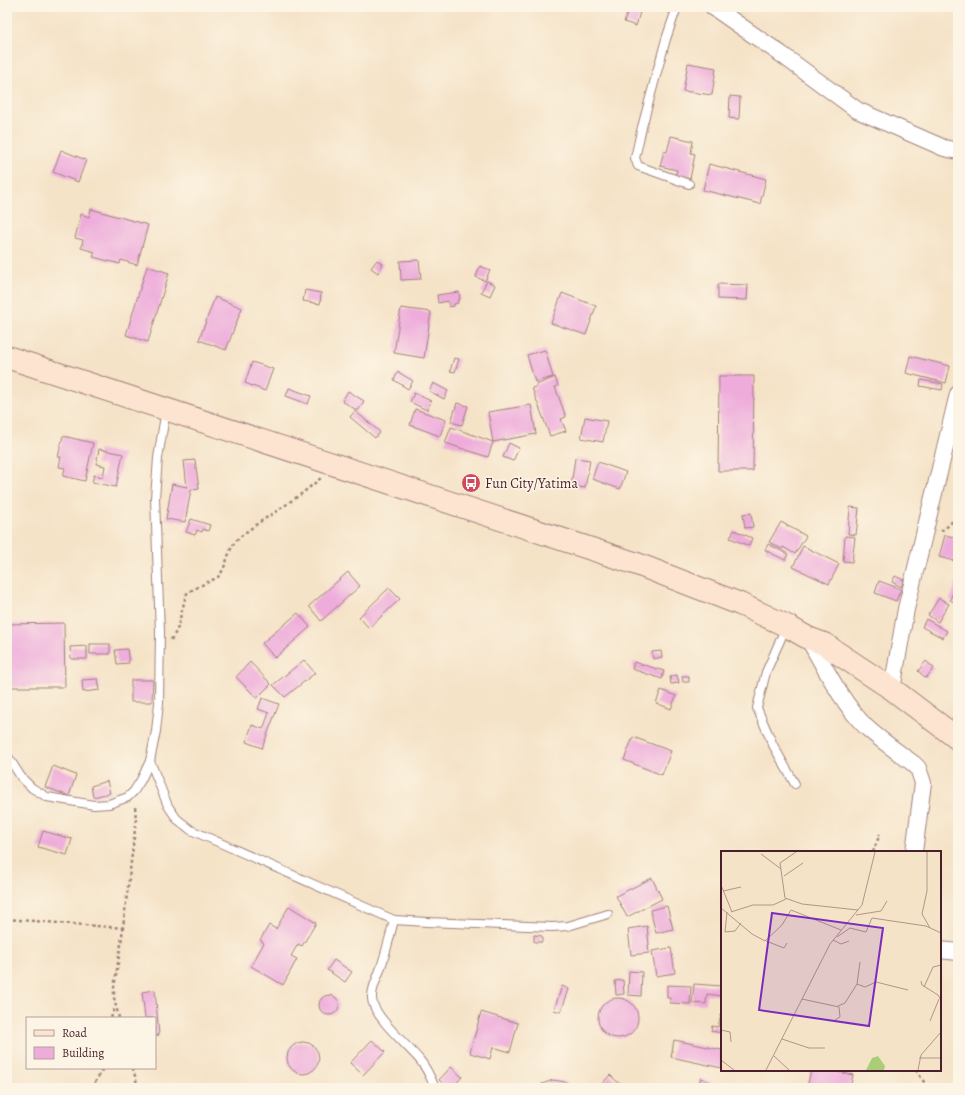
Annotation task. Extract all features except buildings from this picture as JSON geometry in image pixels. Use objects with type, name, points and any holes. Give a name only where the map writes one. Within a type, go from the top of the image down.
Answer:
[{"type":"main road","points":[[7,357],[637,564],[740,604],[808,638],[824,644],[892,689],[958,739]]},
{"type":"street","points":[[713,7],[781,54],[857,110],[944,148],[958,151]]},
{"type":"street","points":[[892,689],[906,609],[958,394]]},
{"type":"street","points":[[808,638],[833,682],[852,711],[866,726],[918,768],[923,783],[914,851]]},
{"type":"street","points":[[941,950],[958,952]]},
{"type":"lane","points":[[677,7],[655,77],[635,158],[638,166],[689,184]]},
{"type":"lane","points":[[7,755],[20,777],[32,788],[47,796],[94,805],[109,804],[122,800],[134,791],[150,761],[156,731],[159,703],[160,632],[155,498],[158,458],[166,409]]},
{"type":"lane","points":[[786,626],[766,672],[757,708],[773,744],[796,784]]},
{"type":"lane","points":[[150,761],[168,806],[177,819],[191,830],[394,920],[560,927],[608,914]]},
{"type":"lane","points":[[394,920],[380,970],[372,992],[372,1000],[374,1006],[388,1027],[420,1060],[435,1088]]},
{"type":"path","points":[[159,663],[177,630],[188,592],[221,573],[232,546],[237,539],[292,501],[337,466]]},
{"type":"path","points":[[119,1017],[114,998],[114,988],[136,821],[134,791]]},
{"type":"path","points":[[873,851],[880,834]]},
{"type":"path","points":[[7,919],[123,928]]},
{"type":"path","points":[[111,1017],[116,1006]]},
{"type":"path","points":[[92,1088],[102,1069]]},
{"type":"path","points":[[133,1069],[138,1088]]},
{"type":"path","points":[[917,1071],[928,1088]]},
{"type":"place","name":"Fun City/Yatima","points":[[471,483]]}]
